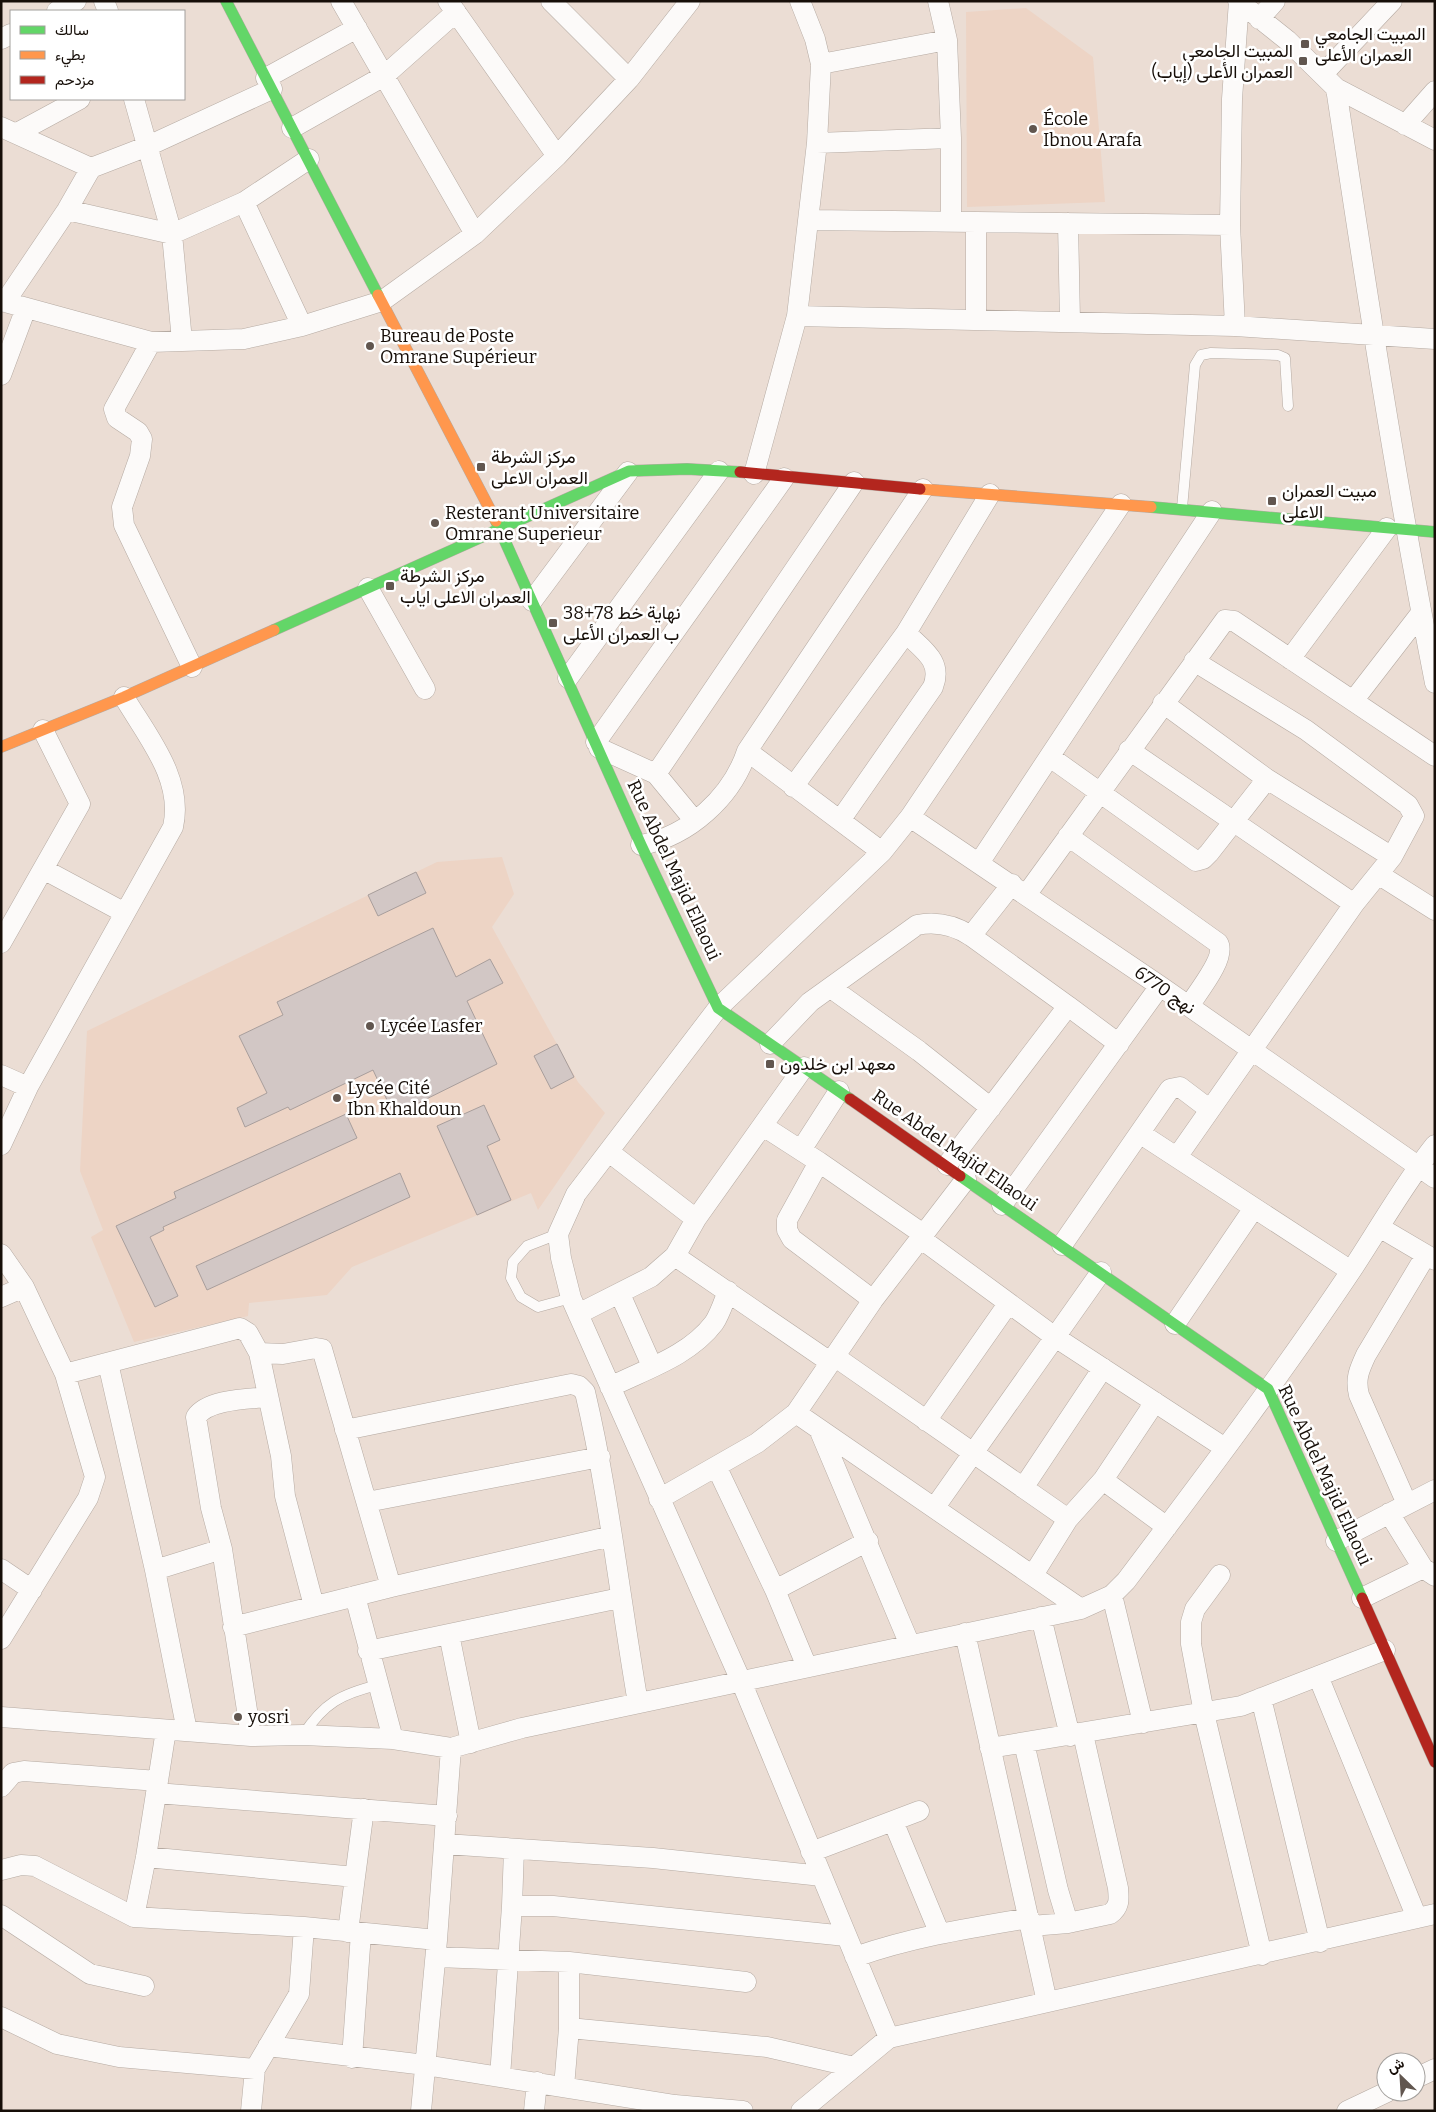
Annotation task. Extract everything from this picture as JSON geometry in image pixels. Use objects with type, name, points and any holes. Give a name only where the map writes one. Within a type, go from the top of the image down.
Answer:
[{"type":"street","points":[[59,10],[76,1]]},
{"type":"street","name":"Rue Abdel Majid Ellaoui","points":[[226,1],[500,529],[641,845],[718,1008],[1268,1389],[1435,1762]]},
{"type":"street","points":[[341,1],[474,234]]},
{"type":"street","points":[[551,1],[629,79]]},
{"type":"street","points":[[357,28],[269,83],[148,146],[91,168],[67,210],[3,301],[151,342],[244,339],[302,326],[382,301],[474,234],[558,156],[629,79],[690,1]]},
{"type":"street","points":[[754,474],[797,316],[810,220],[817,143],[821,64],[815,39],[800,1]]},
{"type":"street","points":[[938,1],[947,40],[951,138],[951,222]]},
{"type":"street","points":[[1259,20],[1275,1]]},
{"type":"street","points":[[1392,1],[1330,81],[1373,334],[1396,529],[1421,613],[1435,683]]},
{"type":"street","points":[[1239,2],[1259,20],[1287,40],[1330,81],[1435,140]]},
{"type":"street","points":[[1235,326],[1230,225],[1232,99],[1239,2]]},
{"type":"street","points":[[292,128],[384,76],[452,7],[558,156]]},
{"type":"street","points":[[821,64],[947,40]]},
{"type":"street","points":[[1406,125],[1435,90]]},
{"type":"street","points":[[6,130],[78,100]]},
{"type":"street","points":[[134,100],[172,234],[182,341]]},
{"type":"street","points":[[6,130],[91,168]]},
{"type":"street","points":[[817,143],[951,138]]},
{"type":"street","points":[[67,210],[172,234],[244,202],[308,159]]},
{"type":"street","points":[[244,202],[302,326]]},
{"type":"street","points":[[810,220],[1230,225]]},
{"type":"street","points":[[976,222],[976,320]]},
{"type":"street","points":[[1068,223],[1070,321]]},
{"type":"street","points":[[1,375],[26,308]]},
{"type":"street","points":[[797,316],[1235,326],[1435,339]]},
{"type":"street","points":[[151,342],[114,408],[118,418],[138,432],[142,440],[140,456],[128,484],[122,516],[192,667]]},
{"type":"street","points":[[1,748],[124,697],[629,471],[666,468],[719,471],[1435,532]]},
{"type":"street","points":[[532,600],[629,471]]},
{"type":"street","points":[[568,678],[719,471]]},
{"type":"street","points":[[694,820],[656,774],[598,745],[784,478]]},
{"type":"street","points":[[656,774],[854,482]]},
{"type":"street","points":[[641,845],[659,841],[679,832],[730,788],[742,769],[747,752],[923,489]]},
{"type":"street","points":[[792,787],[906,633],[990,494]]},
{"type":"street","points":[[888,2038],[741,1681],[574,1306],[561,1258],[558,1234],[576,1194],[718,1008],[882,852],[910,817],[1121,504]]},
{"type":"street","points":[[979,863],[1212,512]]},
{"type":"street","points":[[1290,658],[1396,529]]},
{"type":"street","points":[[368,588],[425,689]]},
{"type":"street","points":[[1353,701],[1421,613]]},
{"type":"street","points":[[971,936],[1019,890],[1068,836],[1220,624],[1229,620],[1290,658],[1435,756]]},
{"type":"street","points":[[841,819],[933,687],[937,678],[937,669],[931,658],[906,633]]},
{"type":"street","points":[[1177,1157],[1250,1050],[1354,904],[1392,857],[1414,816],[1408,805],[1306,730],[1194,661]]},
{"type":"street","points":[[1,1145],[28,1088],[174,827],[176,795],[162,761],[124,697]]},
{"type":"street","points":[[1163,704],[1267,779],[1392,857]]},
{"type":"street","points":[[1,942],[80,804],[44,730]]},
{"type":"street","points":[[1129,750],[1234,820],[1354,904]]},
{"type":"street","points":[[747,752],[792,787],[841,819],[882,852]]},
{"type":"street","points":[[1050,757],[1101,791],[1196,861],[1204,859],[1267,779]]},
{"type":"street","name":"نهج 6770","points":[[910,817],[1160,986],[1435,1178]]},
{"type":"street","points":[[1068,836],[1218,943],[1220,952],[1216,964],[1189,1006]]},
{"type":"street","points":[[43,869],[125,913]]},
{"type":"street","points":[[1378,874],[1435,910]]},
{"type":"street","points":[[770,1044],[810,1002],[917,925],[932,922],[953,926],[971,936],[1119,1044]]},
{"type":"street","points":[[1002,1205],[1160,986]]},
{"type":"street","points":[[830,988],[919,1051],[991,1108]]},
{"type":"street","points":[[947,1165],[1068,1006]]},
{"type":"street","points":[[574,1306],[620,1294],[651,1277],[676,1256],[696,1219],[804,1066]]},
{"type":"street","points":[[1,1075],[28,1088]]},
{"type":"street","points":[[1062,1245],[1141,1134],[1167,1092],[1175,1086],[1180,1087],[1209,1109]]},
{"type":"street","points":[[801,1150],[839,1091]]},
{"type":"street","points":[[763,1126],[819,1162],[1055,1337],[1225,1448]]},
{"type":"street","points":[[1141,1134],[1351,1271]]},
{"type":"street","points":[[1,1717],[251,1736],[303,1735],[394,1739],[451,1748],[522,1728],[1081,1609],[1112,1595],[1126,1581],[1268,1389],[1351,1271],[1418,1166],[1435,1145]]},
{"type":"street","points":[[609,1152],[696,1219]]},
{"type":"street","points":[[819,1162],[787,1220],[787,1230],[792,1239],[873,1300]]},
{"type":"street","points":[[659,1499],[717,1468],[757,1443],[796,1413],[873,1300],[966,1179]]},
{"type":"street","points":[[1175,1324],[1254,1208]]},
{"type":"street","points":[[1379,1226],[1430,1258],[1366,1355],[1358,1372],[1356,1383],[1359,1395],[1407,1504]]},
{"type":"street","points":[[1,1254],[24,1287],[65,1374],[94,1477],[88,1498],[1,1640]]},
{"type":"street","points":[[676,1256],[926,1421],[1068,1519]]},
{"type":"street","points":[[935,1507],[1101,1272]]},
{"type":"street","points":[[1,1297],[24,1287]]},
{"type":"street","points":[[610,1387],[696,1343],[715,1321],[728,1291]]},
{"type":"street","points":[[620,1294],[652,1366]]},
{"type":"street","points":[[926,1421],[1008,1304]]},
{"type":"street","points":[[65,1374],[240,1328],[248,1333],[259,1353],[281,1456],[286,1496],[314,1606]]},
{"type":"street","points":[[259,1353],[283,1354],[322,1349],[391,1587]]},
{"type":"street","points":[[108,1363],[155,1570],[187,1731]]},
{"type":"street","points":[[1023,1488],[1103,1368]]},
{"type":"street","points":[[345,1430],[571,1384],[579,1386],[585,1392],[600,1457],[620,1598],[638,1703]]},
{"type":"street","points":[[251,1736],[222,1549],[211,1508],[196,1417],[206,1409],[229,1401],[268,1397]]},
{"type":"street","points":[[1032,1575],[1068,1519],[1103,1480],[1155,1402]]},
{"type":"street","points":[[796,1413],[1081,1609]]},
{"type":"street","points":[[819,1428],[910,1645]]},
{"type":"street","points":[[367,1502],[600,1457]]},
{"type":"street","points":[[717,1468],[776,1590],[807,1667]]},
{"type":"street","points":[[1103,1480],[1167,1527]]},
{"type":"street","points":[[1336,1541],[1435,1490]]},
{"type":"street","points":[[1362,1598],[1429,1572],[1389,1513]]},
{"type":"street","points":[[233,1626],[612,1536]]},
{"type":"street","points":[[776,1590],[868,1541]]},
{"type":"street","points":[[155,1570],[222,1549]]},
{"type":"street","points":[[1,1569],[32,1590]]},
{"type":"street","points":[[1220,1575],[1195,1609],[1191,1622],[1191,1644],[1204,1713],[1262,1955]]},
{"type":"street","points":[[1112,1595],[1143,1723]]},
{"type":"street","points":[[355,1596],[368,1650],[394,1739]]},
{"type":"street","points":[[368,1650],[620,1598]]},
{"type":"street","points":[[855,1957],[896,1943],[939,1932],[1030,1922],[1068,1923],[1110,1914],[1116,1910],[1119,1903],[1118,1888],[1077,1735],[1042,1617]]},
{"type":"street","points":[[449,1634],[471,1743]]},
{"type":"street","points":[[965,1634],[1047,2002]]},
{"type":"street","points":[[990,1748],[1077,1735],[1240,1706],[1385,1650]]},
{"type":"street","points":[[801,2111],[888,2038],[1320,1942],[1426,1916],[1318,1676]]},
{"type":"street","points":[[1261,1698],[1320,1942]]},
{"type":"street","points":[[134,1917],[146,1857],[166,1730]]},
{"type":"street","points":[[1024,1743],[1058,1890],[1068,1923]]},
{"type":"street","points":[[421,2111],[437,1949],[451,1748]]},
{"type":"street","points":[[1,1787],[13,1773],[24,1771],[157,1787],[447,1816]]},
{"type":"street","points":[[352,2058],[355,1877],[364,1809]]},
{"type":"street","points":[[812,1852],[919,1811]]},
{"type":"street","points":[[893,1821],[939,1932]]},
{"type":"street","points":[[445,1844],[653,1858],[822,1876]]},
{"type":"street","points":[[500,2077],[514,1849]]},
{"type":"street","points":[[146,1857],[355,1877]]},
{"type":"street","points":[[1,1870],[21,1865],[36,1866],[134,1917],[304,1927],[355,1932],[437,1949],[508,1959],[569,1962],[746,1982]]},
{"type":"street","points":[[512,1906],[553,1906],[846,1936]]},
{"type":"street","points":[[1,1915],[90,1974],[144,1986]]},
{"type":"street","points":[[252,2111],[256,2069],[299,1994],[304,1927]]},
{"type":"street","points":[[564,2087],[569,2028],[569,1962]]},
{"type":"street","points":[[1,2017],[56,2044],[119,2057],[256,2069]]},
{"type":"street","points":[[569,2028],[766,2047],[854,2067]]},
{"type":"street","points":[[268,2046],[352,2058],[425,2065],[675,2105],[743,2111]]},
{"type":"street","points":[[534,2111],[537,2082]]},
{"type":"street","points":[[1347,2111],[1376,2097]]},
{"type":"lane","points":[[1182,509],[1195,365],[1201,355],[1211,353],[1278,355],[1285,358],[1288,406]]},
{"type":"lane","points":[[558,1234],[527,1246],[513,1262],[512,1278],[521,1297],[538,1307],[574,1306]]},
{"type":"lane","points":[[303,1735],[316,1715],[334,1701],[352,1691],[378,1685]]},
{"type":"shaded area","name":"École Ibnou Arafa","points":[[1026,8],[1093,57],[1105,202],[967,207],[966,12]]},
{"type":"shaded area","name":"Lycée Cité Ibn Khaldoun","points":[[502,857],[514,894],[492,927],[578,1082],[605,1113],[538,1210],[531,1193],[352,1267],[327,1295],[249,1303],[248,1316],[134,1342],[91,1237],[103,1230],[80,1171],[87,1031],[437,862]]},
{"type":"building","points":[[416,872],[426,893],[378,916],[368,895]]},
{"type":"building","name":"Lycée Lasfer","points":[[433,928],[456,977],[490,959],[503,983],[467,1001],[497,1064],[394,1115],[373,1070],[290,1110],[288,1107],[245,1127],[237,1108],[267,1093],[239,1036],[283,1015],[277,1002]]},
{"type":"building","points":[[557,1044],[574,1077],[551,1089],[534,1056]]},
{"type":"building","points":[[484,1105],[500,1140],[487,1146],[511,1200],[477,1215],[437,1126]]},
{"type":"building","points":[[346,1114],[357,1138],[163,1227],[164,1230],[150,1237],[178,1296],[155,1307],[116,1226],[176,1198],[174,1192]]},
{"type":"building","points":[[400,1173],[410,1197],[207,1290],[196,1266]]},
{"type":"traffic: fast","points":[[226,1],[378,295]]},
{"type":"traffic: fast","points":[[274,630],[629,471],[687,469],[740,472]]},
{"type":"traffic: fast","points":[[1151,507],[1435,532]]},
{"type":"traffic: fast","points":[[496,521],[641,845],[718,1008],[850,1099]]},
{"type":"traffic: fast","points":[[960,1176],[1268,1389],[1362,1598]]},
{"type":"traffic: slow","points":[[378,295],[496,521]]},
{"type":"traffic: slow","points":[[920,489],[1151,507]]},
{"type":"traffic: slow","points":[[1,747],[124,697],[274,630]]},
{"type":"traffic: jam","points":[[740,472],[920,489]]},
{"type":"traffic: jam","points":[[850,1099],[960,1176]]},
{"type":"traffic: jam","points":[[1362,1598],[1435,1762]]},
{"type":"place","name":"المبيت الجامعي العمران الأعلى","points":[[1305,44]]},
{"type":"place","name":"المبيت الجامعي العمران الأعلى (إياب)","points":[[1303,61]]},
{"type":"place","name":"École Ibnou Arafa","points":[[1033,129]]},
{"type":"place","name":"Bureau de Poste Omrane Supérieur","points":[[370,346]]},
{"type":"place","name":"مركز الشرطة العمران الاعلى","points":[[481,467]]},
{"type":"place","name":"مبيت العمران الاعلى","points":[[1272,501]]},
{"type":"place","name":"Resterant Universitaire Omrane Superieur","points":[[435,523]]},
{"type":"place","name":"مركز الشرطة العمران الاعلى اياب","points":[[390,586]]},
{"type":"place","name":"نهاية خط 78+38 ب العمران الأعلى","points":[[553,623]]},
{"type":"place","name":"Lycée Lasfer","points":[[370,1026]]},
{"type":"place","name":"معهد ابن خلدون","points":[[770,1064]]},
{"type":"place","name":"Lycée Cité Ibn Khaldoun","points":[[337,1098]]},
{"type":"place","name":"yosri","points":[[238,1717]]}]
